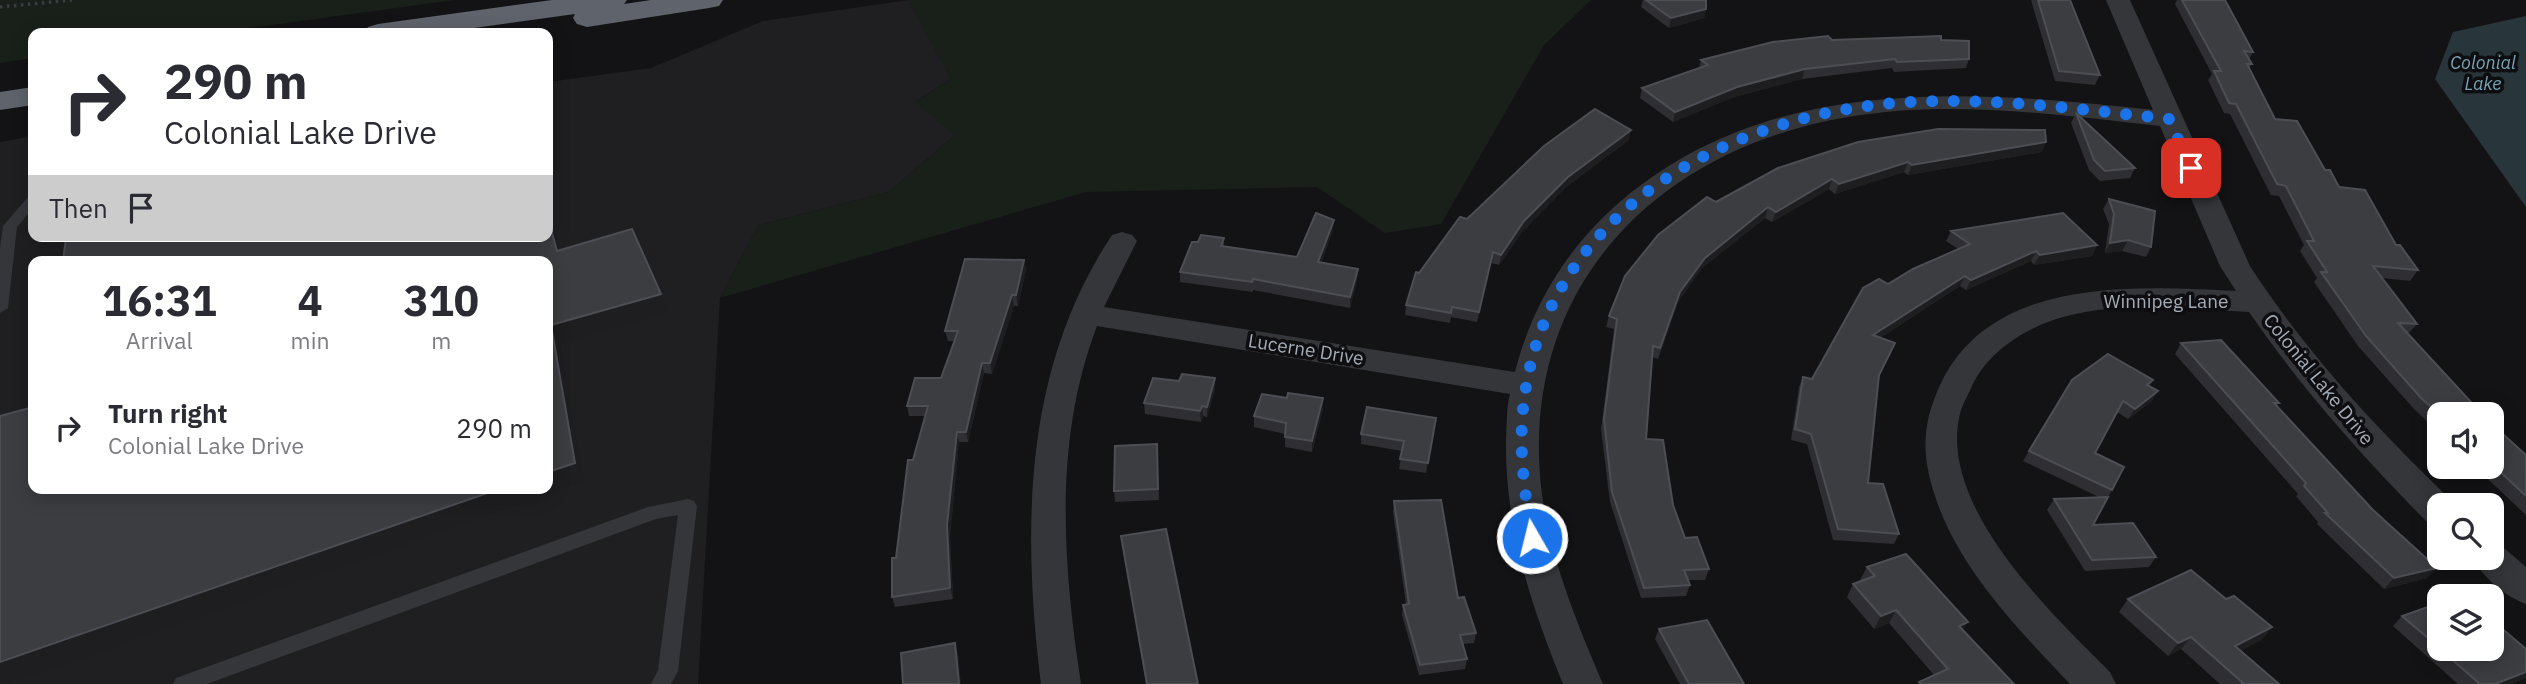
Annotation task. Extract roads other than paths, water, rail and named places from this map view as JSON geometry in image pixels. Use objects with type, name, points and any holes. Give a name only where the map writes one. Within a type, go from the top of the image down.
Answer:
[{"type":"highway","points":[[414,28],[613,0]]},
{"type":"highway","points":[[516,28],[709,0]]},
{"type":"highway","points":[[0,85],[28,82]]},
{"type":"highway","points":[[0,101],[28,97]]},
{"type":"street","name":"Colonial Lake Drive","points":[[2118,0],[2235,266],[2257,302],[2319,386],[2375,449],[2427,499]]},
{"type":"street","points":[[1583,684],[1551,608],[1532,538],[1522,474],[1522,423],[1527,384],[1547,318],[1580,258],[1608,224],[1641,194],[1679,169],[1720,148],[1807,117],[1894,103],[1998,102],[2169,119]]},
{"type":"street","points":[[1060,684],[1048,603],[1045,522],[1048,464],[1059,396],[1085,314],[1122,241]]},
{"type":"street","name":"Winnipeg Lane","points":[[2096,684],[2013,598],[1981,554],[1959,512],[1946,472],[1942,439],[1946,406],[1956,380],[1974,355],[1999,334],[2029,318],[2064,307],[2148,298],[2257,302]]},
{"type":"street","name":"Lucerne Drive","points":[[1085,314],[1527,384]]},
{"type":"street","points":[[2504,570],[2526,589]]},
{"type":"lane","points":[[0,308],[10,226],[28,206]]},
{"type":"lane","points":[[183,684],[642,516],[688,506],[668,671],[661,684]]},
{"type":"water","name":"Colonial Lake","points":[[2526,16],[2526,207],[2435,79],[2453,32]]}]
